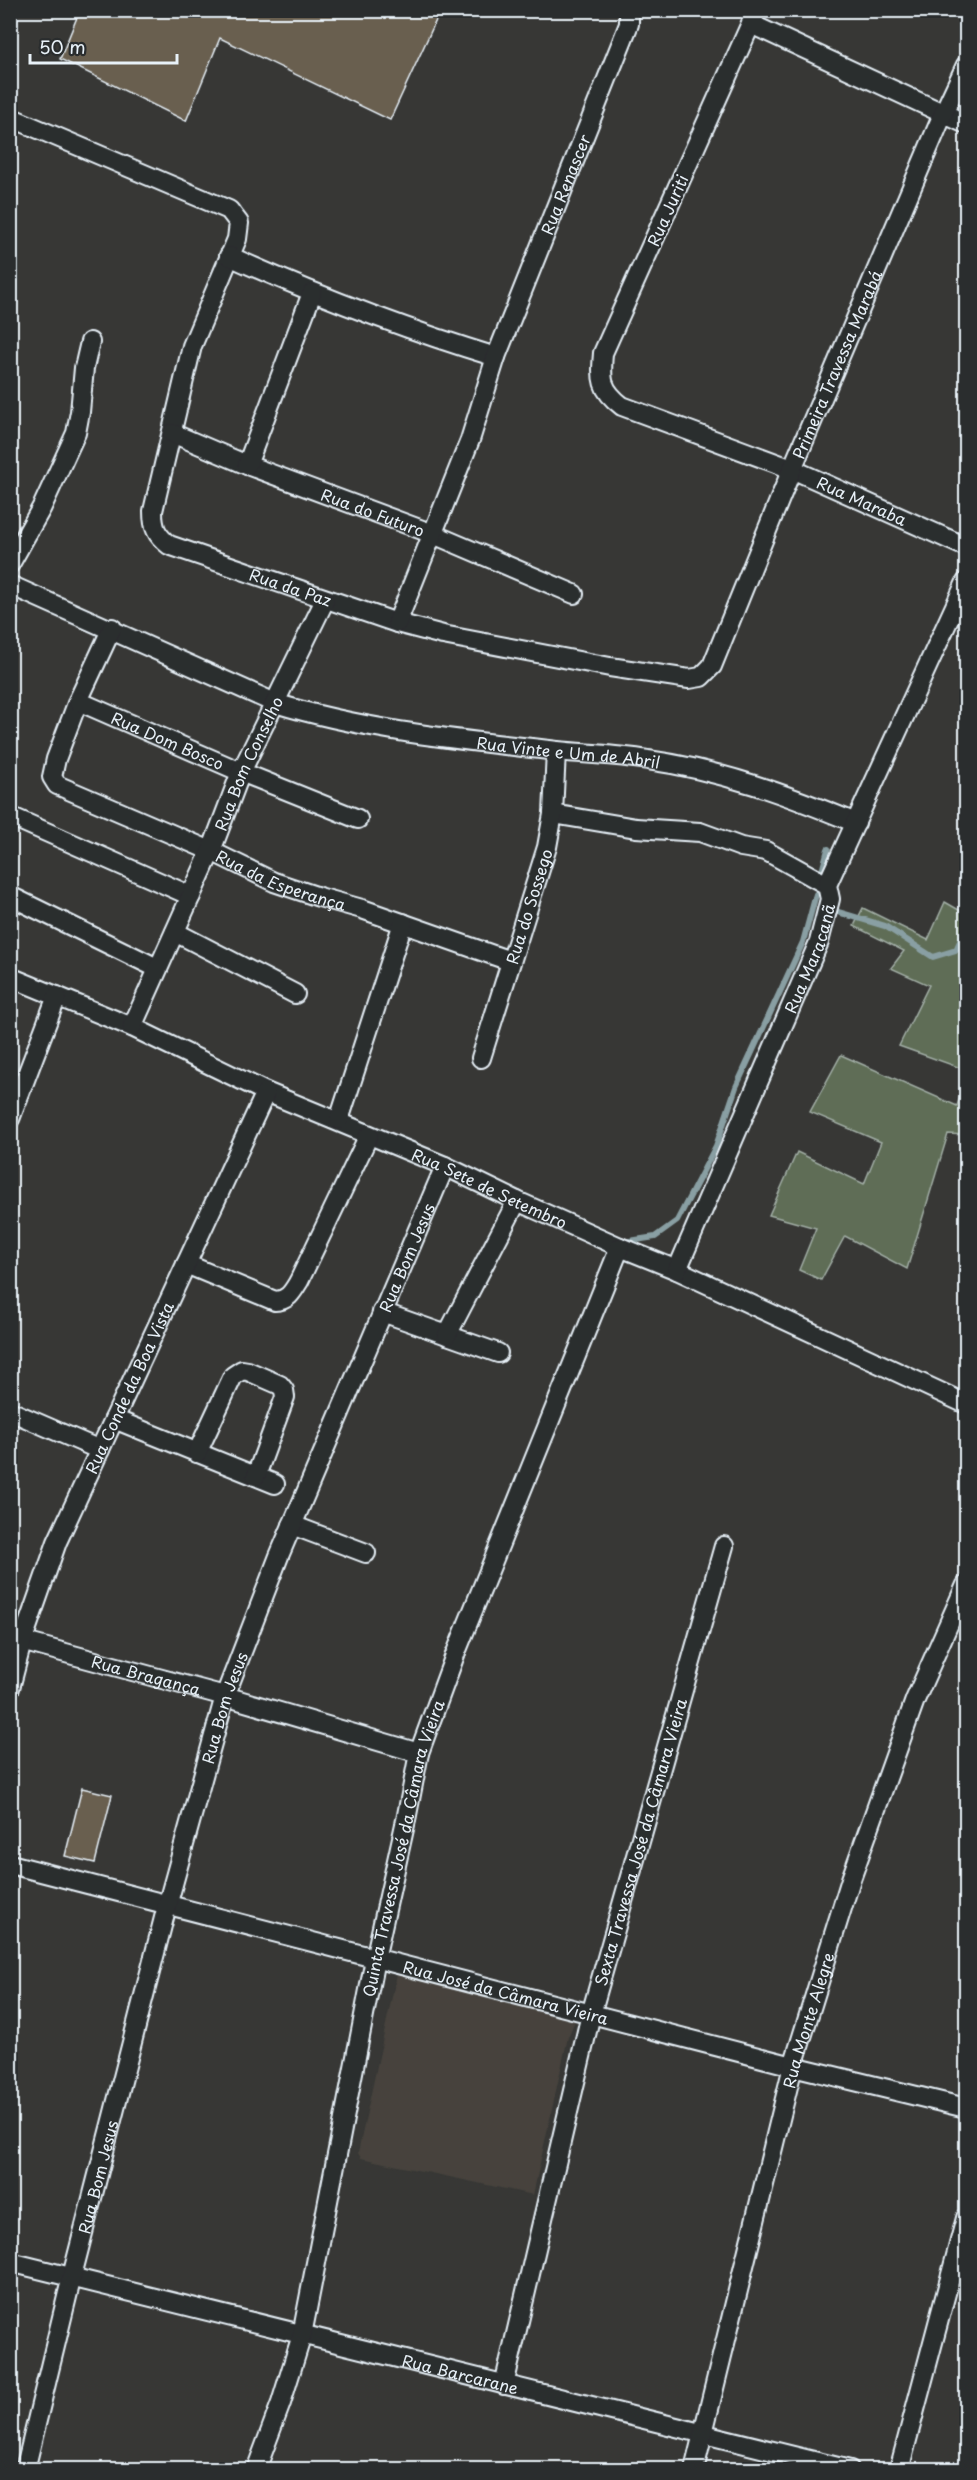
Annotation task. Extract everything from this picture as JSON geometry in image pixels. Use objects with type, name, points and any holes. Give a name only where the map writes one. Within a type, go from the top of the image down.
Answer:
[{"type":"street","name":"Rua Renascer","points":[[397,623],[470,440],[495,357],[629,24],[628,10]]},
{"type":"street","points":[[754,17],[966,124]]},
{"type":"street","name":"Rua Juriti","points":[[622,406],[608,395],[601,377],[603,353],[754,17]]},
{"type":"street","name":"Primeira Travessa Marabá","points":[[712,666],[792,469],[966,65]]},
{"type":"street","name":"Rua da Paz","points":[[10,117],[229,210],[239,223],[237,239],[192,346],[153,511],[153,527],[159,538],[169,545],[325,600],[443,635],[660,676],[689,679],[701,677],[712,666]]},
{"type":"street","points":[[229,256],[312,293],[429,337],[495,357]]},
{"type":"street","points":[[247,465],[312,293]]},
{"type":"street","points":[[10,564],[42,507],[76,433],[84,368],[90,342]]},
{"type":"street","name":"Rua Maraba","points":[[622,406],[792,469],[966,547]]},
{"type":"street","name":"Rua do Futuro","points":[[172,433],[247,465],[433,534],[574,594]]},
{"type":"street","name":"Rua Maracanã","points":[[677,1269],[819,942],[830,899],[826,885],[966,582]]},
{"type":"street","points":[[12,589],[112,628],[275,703]]},
{"type":"street","name":"Rua Bom Conselho","points":[[132,1027],[211,851],[241,772],[325,600]]},
{"type":"street","points":[[78,701],[112,628]]},
{"type":"street","name":"Rua Dom Bosco","points":[[78,701],[241,772],[358,819]]},
{"type":"street","name":"Rua da Esperança","points":[[78,701],[52,770],[52,777],[57,785],[211,851],[274,882],[403,923],[510,961]]},
{"type":"street","name":"Rua Vinte e Um de Abril","points":[[275,703],[307,713],[372,726],[687,767],[789,795],[856,823]]},
{"type":"street","name":"Rua do Sossego","points":[[481,1058],[538,879],[553,814],[556,751]]},
{"type":"street","points":[[553,814],[636,828],[700,832],[741,847],[766,851],[826,885]]},
{"type":"street","points":[[10,816],[191,896]]},
{"type":"street","points":[[10,896],[157,968]]},
{"type":"street","points":[[339,1120],[403,923]]},
{"type":"street","points":[[175,932],[296,994]]},
{"type":"street","name":"Rua Sete de Setembro","points":[[10,976],[132,1027],[266,1092],[339,1120],[620,1247],[677,1269],[966,1404]]},
{"type":"street","points":[[10,1119],[57,996]]},
{"type":"street","name":"Rua Conde da Boa Vista","points":[[10,1688],[16,1640],[57,1542],[266,1092]]},
{"type":"street","points":[[186,1264],[275,1301],[288,1298],[299,1281],[369,1135]]},
{"type":"street","name":"Rua Bom Jesus","points":[[25,2469],[167,1906],[225,1696],[292,1525],[445,1166]]},
{"type":"street","points":[[447,1335],[517,1201]]},
{"type":"street","name":"Quinta Travessa José da Câmara Vieira","points":[[256,2469],[281,2403],[302,2335],[375,1959],[419,1754],[455,1655],[620,1247]]},
{"type":"street","points":[[382,1312],[498,1353]]},
{"type":"street","points":[[197,1453],[232,1376],[237,1372],[248,1371],[280,1385],[285,1397],[256,1476]]},
{"type":"street","points":[[10,1411],[100,1450]]},
{"type":"street","points":[[114,1419],[275,1484]]},
{"type":"street","points":[[292,1525],[366,1553]]},
{"type":"street","name":"Sexta Travessa José da Câmara Vieira","points":[[504,2385],[591,2014],[724,1546]]},
{"type":"street","name":"Rua Monte Alegre","points":[[694,2469],[792,2066],[851,1879],[915,1700],[966,1585]]},
{"type":"street","name":"Rua Bragança","points":[[16,1640],[225,1696],[419,1754]]},
{"type":"street","name":"Rua José da Câmara Vieira","points":[[10,1864],[792,2066],[966,2108]]},
{"type":"street","points":[[899,2469],[966,2218]]},
{"type":"street","name":"Rua Barcarane","points":[[10,2262],[850,2469]]},
{"type":"shaded area","points":[[397,1974],[577,2016],[568,2037],[533,2195],[361,2158],[358,2153]]},
{"type":"green space","points":[[945,902],[966,914],[966,1070],[899,1046],[929,985],[891,968],[904,951],[854,926],[863,908],[928,940]]},
{"type":"green space","points":[[841,1055],[957,1106],[966,1078],[966,1135],[948,1134],[907,1269],[845,1236],[821,1280],[799,1270],[816,1228],[769,1215],[797,1152],[864,1184],[881,1142],[810,1112]]},
{"type":"building","points":[[80,10],[420,10],[437,18],[390,120],[220,38],[186,121],[60,59]]},
{"type":"building","points":[[82,1788],[112,1795],[95,1863],[65,1856]]},
{"type":"waterway","points":[[820,879],[828,849]]},
{"type":"waterway","points":[[623,1242],[655,1237],[677,1221],[716,1146],[736,1087],[803,942],[816,894]]},
{"type":"waterway","points":[[830,906],[838,912],[885,926],[933,957],[956,950],[966,928]]}]
